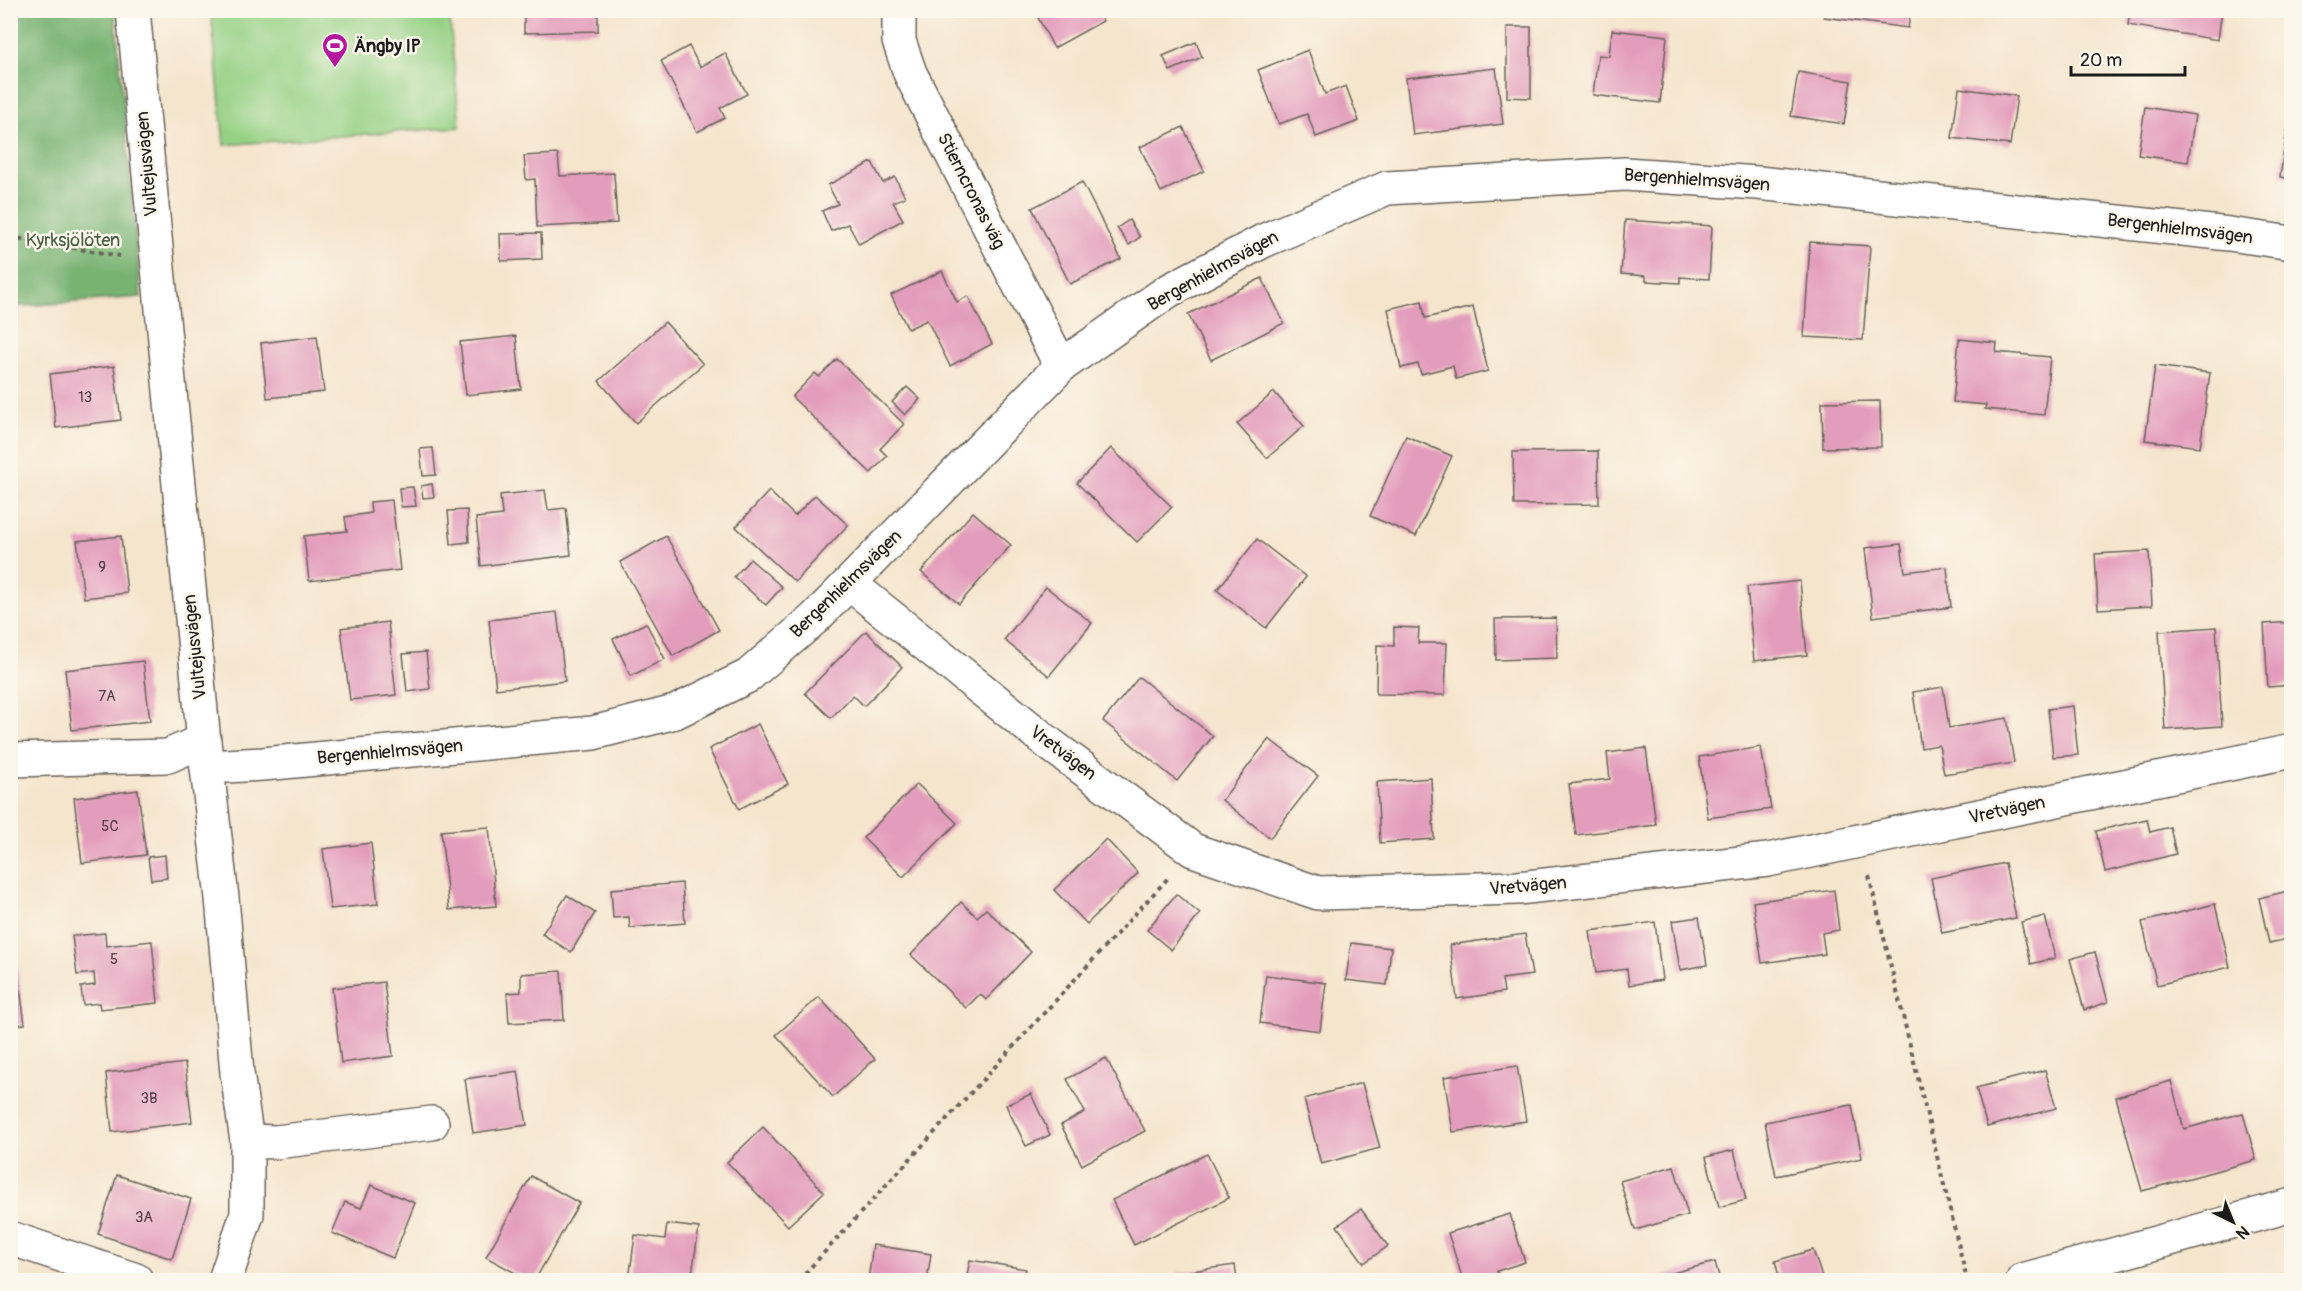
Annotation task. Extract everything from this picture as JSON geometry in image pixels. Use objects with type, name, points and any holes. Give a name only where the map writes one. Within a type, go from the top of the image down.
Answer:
[{"type":"street","name":"Vultejusvägen","points":[[132,10],[222,898],[237,1073],[247,1141],[247,1214],[225,1281]]},
{"type":"street","name":"Stierncronas väg","points":[[899,10],[899,41],[910,73],[1061,366]]},
{"type":"street","name":"Bergenhielmsvägen","points":[[10,760],[168,756],[190,746],[206,755],[275,763],[593,732],[675,712],[748,676],[815,618],[1061,366],[1168,291],[1263,241],[1387,188],[1625,174],[1758,183],[2229,234],[2292,243]]},
{"type":"street","name":"Vretvägen","points":[[850,584],[1046,741],[1193,850],[1318,893],[1518,888],[1768,860],[2292,751]]},
{"type":"street","points":[[247,1141],[276,1142],[432,1123]]},
{"type":"street","points":[[2023,1281],[2292,1205]]},
{"type":"street","points":[[10,1238],[136,1281]]},
{"type":"path","points":[[10,237],[157,262]]},
{"type":"path","points":[[1860,841],[1966,1281]]},
{"type":"path","points":[[799,1281],[1193,850]]},
{"type":"green space","name":"Kyrksjölöten","points":[[11,10],[115,11],[141,297],[11,307]]},
{"type":"green space","name":"Ängby IP","points":[[211,11],[449,11],[460,127],[224,145]]},
{"type":"building","points":[[524,10],[598,10],[598,31],[524,33]]},
{"type":"building","points":[[1034,10],[1097,10],[1103,21],[1054,48]]},
{"type":"building","points":[[1824,10],[1911,10],[1908,28],[1824,17]]},
{"type":"building","points":[[2130,10],[2222,10],[2218,40],[2128,25]]},
{"type":"building","points":[[1507,27],[1531,27],[1531,98],[1507,97]]},
{"type":"building","points":[[1612,30],[1667,36],[1660,103],[1593,95],[1598,55],[1609,56]]},
{"type":"building","points":[[1196,42],[1202,57],[1170,71],[1163,56]]},
{"type":"building","points":[[689,46],[700,67],[725,53],[747,94],[720,108],[725,118],[697,132],[661,61]]},
{"type":"building","points":[[1308,50],[1325,94],[1346,86],[1359,121],[1316,137],[1307,114],[1279,124],[1258,70]]},
{"type":"building","points":[[1496,68],[1503,124],[1413,135],[1406,78]]},
{"type":"building","points":[[1798,72],[1851,81],[1844,124],[1791,116]]},
{"type":"building","points":[[1959,88],[2017,96],[2010,145],[1952,138]]},
{"type":"building","points":[[2145,107],[2195,115],[2188,162],[2138,155]]},
{"type":"building","points":[[1183,127],[1204,171],[1161,192],[1140,147]]},
{"type":"building","points":[[2287,130],[2292,130],[2292,179],[2280,177]]},
{"type":"building","points":[[558,154],[560,176],[614,173],[617,223],[537,227],[535,179],[526,180],[524,156]]},
{"type":"building","points":[[872,162],[883,183],[895,177],[905,197],[893,202],[903,220],[859,244],[848,224],[831,231],[822,211],[838,204],[828,185]]},
{"type":"building","points":[[1082,182],[1121,259],[1070,284],[1032,208]]},
{"type":"building","points":[[1129,220],[1140,237],[1129,245],[1117,228]]},
{"type":"building","points":[[1625,220],[1712,226],[1709,279],[1680,277],[1680,283],[1646,281],[1646,276],[1621,274]]},
{"type":"building","points":[[541,233],[542,259],[501,261],[500,234]]},
{"type":"building","points":[[1810,242],[1870,246],[1863,340],[1804,337]]},
{"type":"building","points":[[942,271],[957,302],[968,296],[992,344],[950,366],[927,320],[908,329],[891,295]]},
{"type":"building","points":[[1262,278],[1284,323],[1211,360],[1188,314]]},
{"type":"building","points":[[1422,301],[1425,318],[1473,307],[1488,371],[1456,379],[1453,366],[1421,374],[1418,364],[1401,368],[1388,309]]},
{"type":"building","points":[[665,322],[703,364],[636,423],[599,381]]},
{"type":"building","points":[[317,336],[324,392],[267,398],[261,343]]},
{"type":"building","points":[[516,336],[521,389],[466,395],[460,342]]},
{"type":"building","points":[[1959,339],[1997,343],[1996,352],[2050,357],[2044,415],[1985,409],[1986,405],[1953,402]]},
{"type":"building","points":[[837,359],[904,424],[880,449],[887,456],[871,473],[792,397],[815,373],[819,377]]},
{"type":"building","points":[[114,366],[121,420],[56,428],[50,374]]},
{"type":"building","points":[[2155,366],[2210,373],[2200,447],[2145,440]]},
{"type":"building","points":[[907,387],[920,399],[905,415],[892,402]]},
{"type":"building","points":[[1274,392],[1304,426],[1267,458],[1237,424]]},
{"type":"building","points":[[1880,401],[1881,447],[1823,448],[1822,402]]},
{"type":"building","points":[[1406,436],[1452,456],[1416,536],[1370,516]]},
{"type":"building","points":[[433,448],[436,475],[423,476],[420,449]]},
{"type":"building","points":[[1111,448],[1172,507],[1137,542],[1077,483]]},
{"type":"building","points":[[1598,451],[1599,504],[1514,505],[1513,452]]},
{"type":"building","points":[[432,484],[434,497],[423,498],[421,486]]},
{"type":"building","points":[[413,487],[416,506],[401,507],[399,488]]},
{"type":"building","points":[[545,490],[548,510],[566,508],[571,555],[481,566],[476,518],[502,515],[500,495]]},
{"type":"building","points":[[769,491],[795,516],[815,495],[848,525],[795,582],[736,527]]},
{"type":"building","points":[[392,500],[400,570],[309,581],[304,536],[347,531],[345,517],[371,513],[370,502]]},
{"type":"building","points":[[467,510],[469,542],[451,544],[448,511]]},
{"type":"building","points":[[973,512],[1011,545],[959,604],[921,572]]},
{"type":"building","points":[[121,536],[127,593],[84,598],[77,541]]},
{"type":"building","points":[[666,536],[719,630],[673,656],[620,562]]},
{"type":"building","points":[[1257,539],[1306,577],[1266,628],[1217,590]]},
{"type":"building","points":[[1901,544],[1905,572],[1947,567],[1951,607],[1873,617],[1865,548]]},
{"type":"building","points":[[2149,551],[2152,606],[2098,609],[2095,554]]},
{"type":"building","points":[[750,559],[782,587],[766,605],[734,577]]},
{"type":"building","points":[[1800,581],[1807,655],[1754,661],[1747,587]]},
{"type":"building","points":[[1046,587],[1092,623],[1049,676],[1004,640]]},
{"type":"building","points":[[557,612],[565,681],[496,689],[489,620]]},
{"type":"building","points":[[1556,618],[1557,658],[1496,660],[1495,619]]},
{"type":"building","points":[[388,622],[396,695],[350,700],[341,628]]},
{"type":"building","points":[[2292,622],[2292,685],[2268,687],[2264,624]]},
{"type":"building","points":[[646,623],[665,659],[631,676],[613,639]]},
{"type":"building","points":[[1394,627],[1419,628],[1418,643],[1447,643],[1445,695],[1376,694],[1377,645],[1394,646]]},
{"type":"building","points":[[2216,627],[2222,726],[2165,730],[2159,631]]},
{"type":"building","points":[[866,631],[902,667],[864,706],[853,695],[831,718],[805,693]]},
{"type":"building","points":[[426,652],[430,689],[407,692],[403,654]]},
{"type":"building","points":[[143,661],[150,721],[72,730],[65,670]]},
{"type":"building","points":[[1139,677],[1213,736],[1177,781],[1103,721]]},
{"type":"building","points":[[1943,687],[1949,728],[2007,718],[2014,763],[1944,774],[1939,745],[1921,748],[1913,692]]},
{"type":"building","points":[[2073,706],[2078,755],[2053,757],[2048,709]]},
{"type":"building","points":[[758,724],[788,784],[739,809],[709,749]]},
{"type":"building","points":[[1269,739],[1318,776],[1270,838],[1222,800]]},
{"type":"building","points":[[1761,747],[1771,809],[1708,818],[1699,757]]},
{"type":"building","points":[[1646,748],[1656,825],[1576,835],[1569,784],[1610,779],[1607,753]]},
{"type":"building","points":[[1431,778],[1434,839],[1380,843],[1377,782]]},
{"type":"building","points":[[917,784],[957,823],[903,877],[863,838]]},
{"type":"building","points":[[138,790],[146,855],[82,863],[74,798]]},
{"type":"building","points":[[2147,819],[2150,832],[2170,827],[2176,854],[2105,872],[2096,831]]},
{"type":"building","points":[[489,827],[496,906],[449,910],[441,831]]},
{"type":"building","points":[[1106,839],[1138,873],[1087,924],[1054,890]]},
{"type":"building","points":[[371,843],[378,904],[330,909],[323,849]]},
{"type":"building","points":[[165,855],[167,878],[151,880],[148,857]]},
{"type":"building","points":[[2005,863],[2016,918],[1942,933],[1931,878]]},
{"type":"building","points":[[682,883],[685,923],[630,928],[629,917],[613,918],[611,889]]},
{"type":"building","points":[[1834,890],[1839,930],[1822,933],[1825,954],[1762,963],[1753,902]]},
{"type":"building","points":[[2292,890],[2292,938],[2269,943],[2259,898]]},
{"type":"building","points":[[1176,894],[1200,914],[1171,950],[1147,930]]},
{"type":"building","points":[[567,895],[595,913],[571,952],[542,934]]},
{"type":"building","points":[[961,902],[977,917],[986,909],[1031,952],[986,1000],[980,994],[966,1008],[911,955]]},
{"type":"building","points":[[2215,904],[2230,967],[2157,985],[2142,922]]},
{"type":"building","points":[[2045,916],[2055,958],[2031,964],[2021,922]]},
{"type":"building","points":[[1699,917],[1707,965],[1680,970],[1672,921]]},
{"type":"building","points":[[1655,922],[1662,980],[1629,985],[1627,969],[1596,973],[1590,931]]},
{"type":"building","points":[[105,933],[106,946],[152,941],[158,1003],[100,1009],[99,1003],[83,1005],[81,987],[95,985],[94,973],[77,975],[72,936]]},
{"type":"building","points":[[1525,934],[1532,975],[1502,979],[1504,992],[1457,999],[1450,945]]},
{"type":"building","points":[[1351,943],[1391,948],[1387,985],[1346,980]]},
{"type":"building","points":[[2095,952],[2108,1002],[2084,1010],[2070,959]]},
{"type":"building","points":[[17,966],[25,1024],[10,1026],[10,967]]},
{"type":"building","points":[[561,971],[564,1020],[509,1023],[507,993],[521,992],[521,974]]},
{"type":"building","points":[[1266,975],[1326,983],[1320,1031],[1260,1023]]},
{"type":"building","points":[[384,982],[393,1056],[341,1063],[332,988]]},
{"type":"building","points":[[819,997],[875,1059],[833,1097],[776,1035]]},
{"type":"building","points":[[1106,1058],[1145,1131],[1082,1165],[1061,1125],[1085,1112],[1067,1079]]},
{"type":"building","points":[[185,1063],[192,1122],[112,1132],[106,1073]]},
{"type":"building","points":[[1517,1066],[1526,1121],[1453,1132],[1444,1077]]},
{"type":"building","points":[[2045,1070],[2056,1108],[1987,1127],[1976,1088]]},
{"type":"building","points":[[518,1071],[527,1125],[473,1133],[465,1079]]},
{"type":"building","points":[[2171,1081],[2184,1129],[2243,1113],[2256,1160],[2142,1191],[2116,1097]]},
{"type":"building","points":[[1362,1083],[1380,1148],[1321,1164],[1304,1099]]},
{"type":"building","points":[[1031,1094],[1050,1135],[1026,1146],[1006,1105]]},
{"type":"building","points":[[1852,1105],[1862,1158],[1776,1176],[1765,1122]]},
{"type":"building","points":[[763,1127],[824,1192],[788,1226],[727,1162]]},
{"type":"building","points":[[1734,1150],[1746,1200],[1719,1207],[1706,1157]]},
{"type":"building","points":[[1207,1154],[1229,1198],[1134,1245],[1112,1200]]},
{"type":"building","points":[[1674,1166],[1688,1215],[1635,1230],[1620,1181]]},
{"type":"building","points":[[117,1175],[191,1199],[172,1259],[98,1234]]},
{"type":"building","points":[[531,1176],[579,1203],[535,1280],[528,1280],[486,1257]]},
{"type":"building","points":[[371,1185],[415,1203],[393,1258],[332,1233],[345,1202],[361,1208]]},
{"type":"building","points":[[1361,1209],[1388,1246],[1364,1263],[1337,1226]]},
{"type":"building","points":[[1510,1214],[1525,1262],[1497,1271],[1500,1280],[1471,1280],[1470,1278],[1463,1280],[1448,1233]]},
{"type":"building","points":[[667,1224],[699,1228],[691,1280],[629,1280],[635,1235],[665,1239]]},
{"type":"building","points":[[873,1245],[931,1254],[927,1280],[868,1280]]},
{"type":"building","points":[[1813,1250],[1823,1280],[1780,1280],[1775,1261]]},
{"type":"building","points":[[970,1260],[1026,1269],[1024,1280],[966,1280]]},
{"type":"building","points":[[1715,1262],[1720,1280],[1645,1280]]},
{"type":"building","points":[[1235,1265],[1237,1280],[1178,1280],[1177,1273]]},
{"type":"place","name":"Ängby IP","points":[[335,69]]}]
